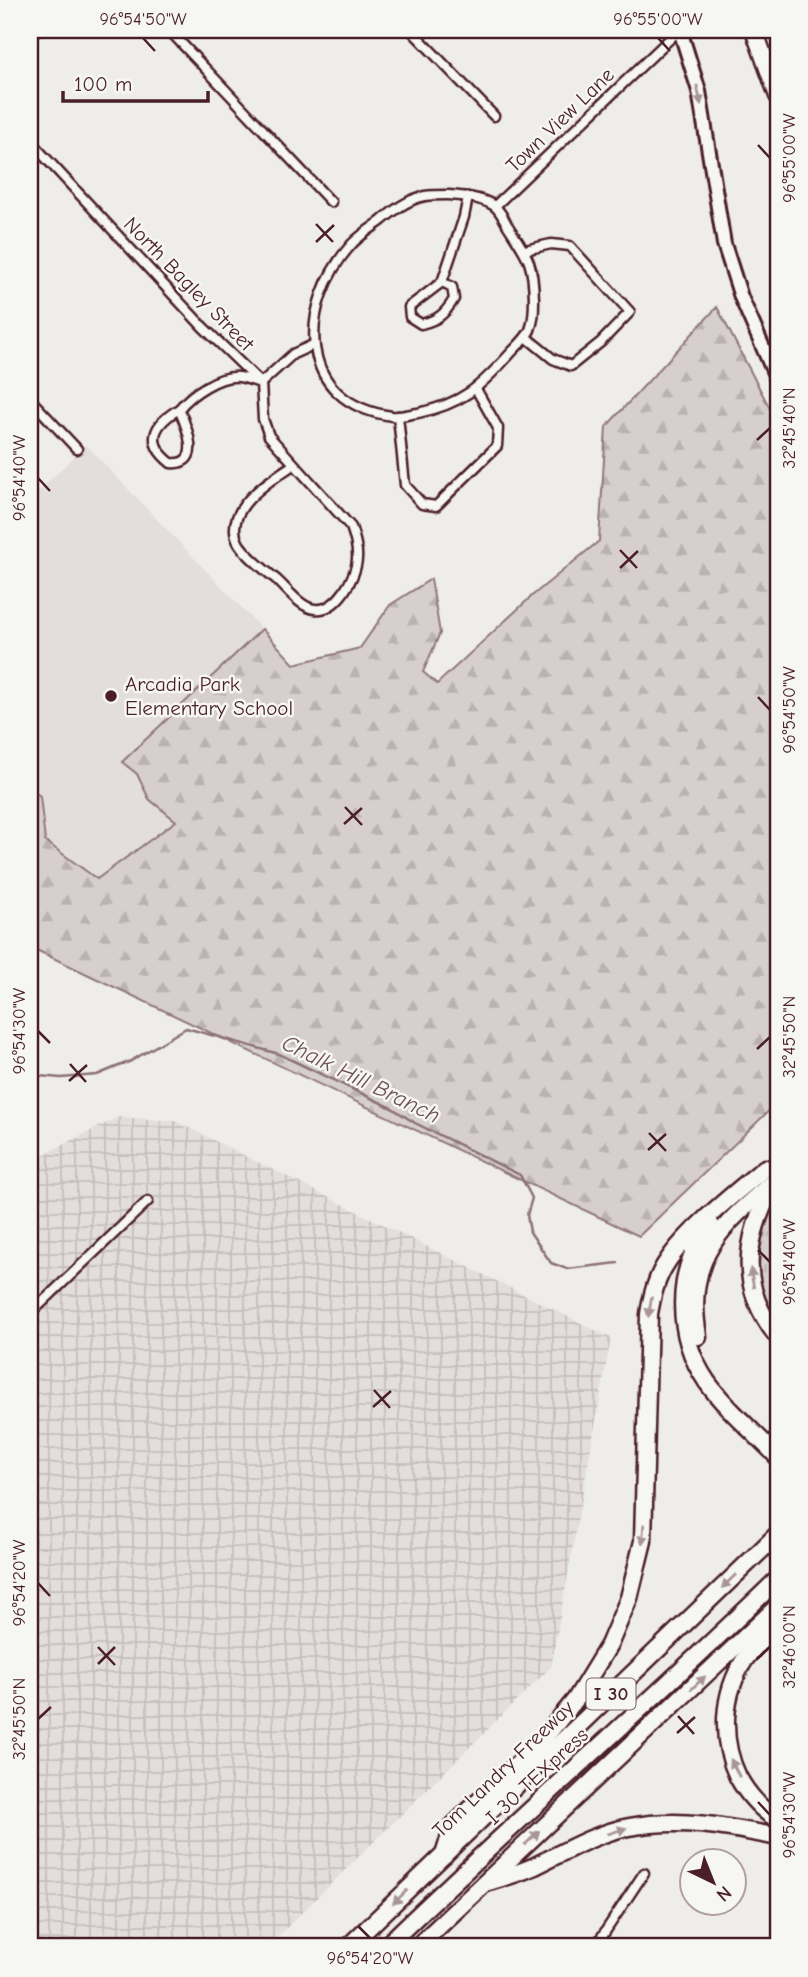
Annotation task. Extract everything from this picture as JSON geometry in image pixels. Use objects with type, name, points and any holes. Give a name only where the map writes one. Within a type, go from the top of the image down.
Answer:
[{"type":"highway","points":[[754,30],[778,96]]},
{"type":"highway","points":[[778,1155],[774,1175],[751,1239],[749,1263],[758,1304],[778,1337]]},
{"type":"highway","points":[[774,1175],[707,1249],[694,1304],[701,1347],[713,1372],[730,1399],[778,1457]]},
{"type":"highway","points":[[444,1855],[453,1826],[540,1743],[576,1699],[598,1665],[629,1598],[643,1541],[649,1314],[662,1270],[679,1246],[736,1192],[774,1175]]},
{"type":"highway","points":[[730,1399],[778,1441]]},
{"type":"highway","name":"Tom Landry Freeway","points":[[348,1947],[778,1534]]},
{"type":"highway","name":"I 30 TEXpress","points":[[385,1947],[778,1580]]},
{"type":"highway","name":"I 30","points":[[417,1947],[778,1606]]},
{"type":"highway","points":[[778,1624],[745,1659],[732,1687],[726,1714],[726,1741],[730,1759],[748,1791],[778,1819]]},
{"type":"highway","points":[[482,1885],[532,1868],[626,1827],[667,1822],[710,1824],[778,1837]]},
{"type":"main road","points":[[679,30],[699,91],[724,244],[741,297],[778,382]]},
{"type":"street","points":[[30,36],[37,30]]},
{"type":"street","points":[[169,30],[331,202]]},
{"type":"street","points":[[411,30],[494,116]]},
{"type":"street","name":"Town View Lane","points":[[495,206],[679,30]]},
{"type":"street","name":"North Bagley Street","points":[[30,141],[203,327],[261,383]]},
{"type":"street","points":[[426,196],[468,197],[495,206],[525,250],[534,277],[535,313],[526,337],[487,380],[451,404],[398,416],[373,413],[338,394],[322,372],[313,345],[316,318],[330,278],[352,244],[394,210],[410,201],[426,196]]},
{"type":"street","points":[[442,282],[452,287],[454,299],[448,310],[437,320],[421,324],[410,317],[410,307],[442,282],[468,197]]},
{"type":"street","points":[[525,250],[551,244],[570,246],[629,312],[601,342],[570,366],[554,359],[526,337]]},
{"type":"street","points":[[293,465],[263,484],[252,495],[242,508],[236,533],[239,544],[266,571],[303,604],[319,610],[334,602],[352,579],[357,559],[356,541],[351,527],[269,436],[262,419],[261,383],[293,354],[313,345]]},
{"type":"street","points":[[179,409],[192,447],[183,461],[171,463],[159,452],[155,430],[165,418],[179,409],[189,396],[209,385],[236,377],[261,383]]},
{"type":"street","points":[[398,416],[405,485],[422,504],[436,506],[498,446],[498,428],[476,389]]},
{"type":"street","points":[[30,399],[77,449]]},
{"type":"street","points":[[30,1314],[148,1200]]},
{"type":"street","points":[[595,1947],[644,1873]]},
{"type":"shaded area","name":"Arcadia Park Elementary School","points":[[86,445],[262,629],[122,762],[137,774],[149,799],[176,821],[97,879],[45,841],[40,796],[30,788],[30,499]]},
{"type":"shaded area","points":[[119,1117],[175,1121],[611,1338],[551,1667],[267,1947],[30,1947],[30,1161]]},
{"type":"green space","points":[[717,307],[778,424],[778,1102],[639,1236],[30,947],[30,788],[40,796],[45,841],[97,879],[176,821],[149,799],[137,774],[122,762],[262,629],[294,664],[360,648],[390,605],[431,579],[440,633],[423,672],[437,684],[533,595],[599,541],[606,427]]},
{"type":"green space","points":[[778,1195],[778,1327],[763,1295],[757,1261],[762,1227]]},
{"type":"waterway","name":"Chalk Hill Branch","points":[[30,1070],[39,1076],[61,1078],[97,1075],[131,1061],[186,1028],[279,1054],[392,1108],[415,1123],[520,1175],[532,1198],[527,1215],[530,1232],[551,1263],[567,1269],[618,1263]]},
{"type":"place","name":"Arcadia Park Elementary School","points":[[111,696]]}]
